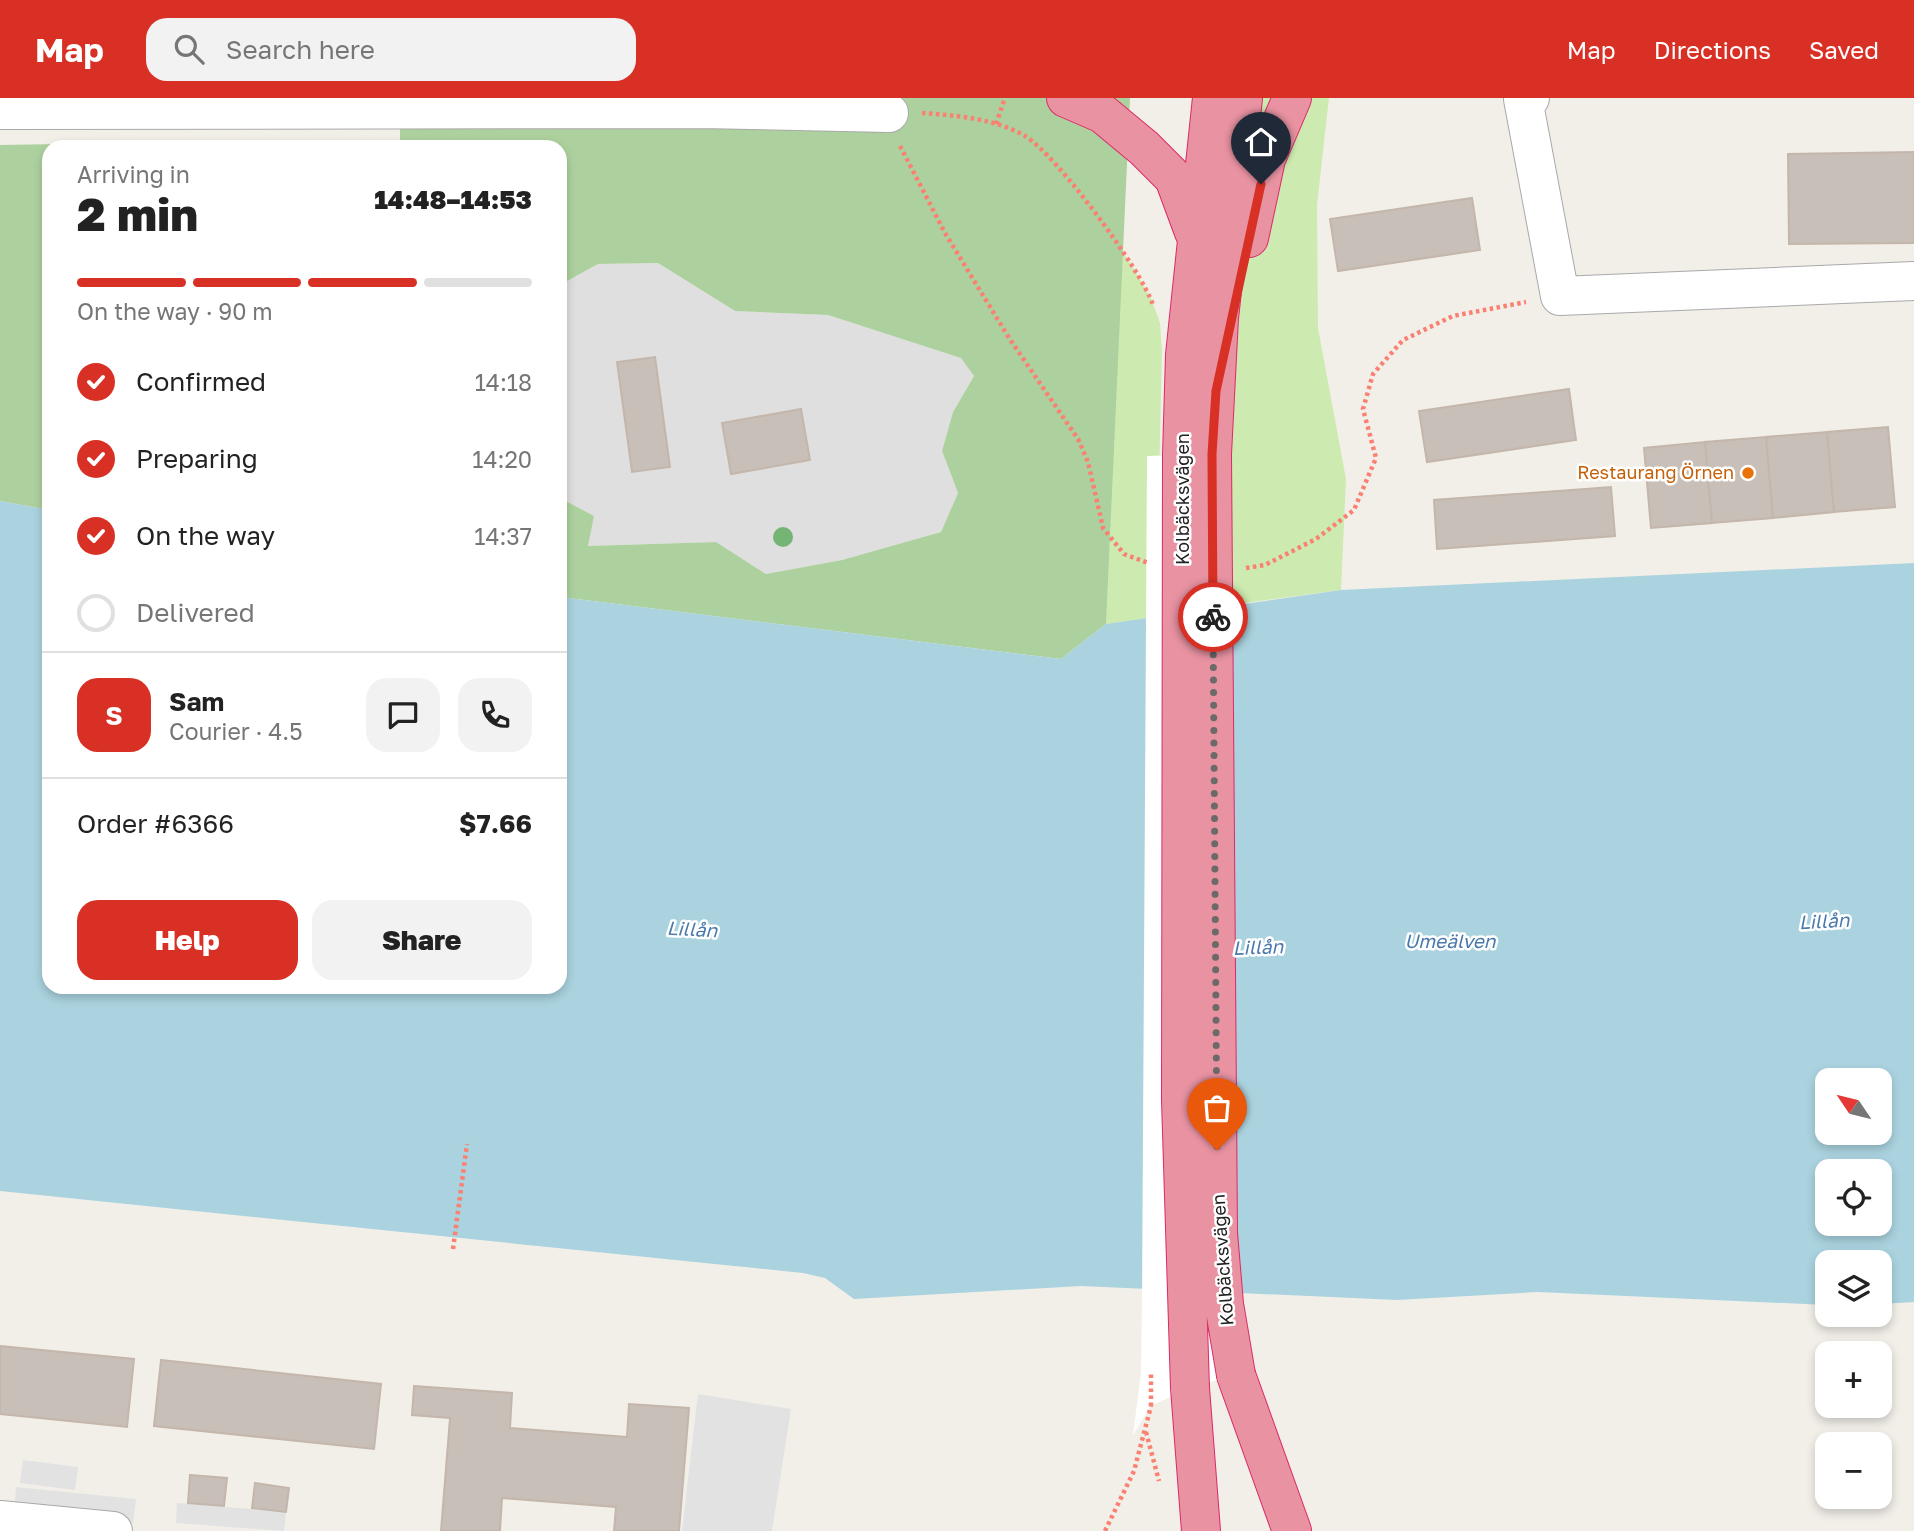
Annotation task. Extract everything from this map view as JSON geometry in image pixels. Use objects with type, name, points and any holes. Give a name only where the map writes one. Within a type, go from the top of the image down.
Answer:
[{"type":"highway","points":[[1066,98],[1104,114],[1174,178],[1198,241]]},
{"type":"highway","name":"Kolbäcksvägen","points":[[1212,98],[1185,355],[1197,455],[1218,1233],[1224,1304],[1236,1375],[1292,1531]]},
{"type":"highway","name":"Kolbäcksvägen","points":[[1201,1531],[1190,1388],[1181,1100],[1197,455],[1216,391],[1219,318],[1243,98]]},
{"type":"highway","points":[[1216,391],[1266,159],[1292,98]]},
{"type":"street","points":[[1530,98],[1523,99],[1560,296],[1914,281]]},
{"type":"street","points":[[0,110],[270,104],[889,113]]},
{"type":"street","points":[[0,1520],[113,1531]]},
{"type":"path","points":[[996,124],[1005,98]]},
{"type":"path","points":[[889,113],[924,113],[996,124],[1025,135],[1049,154],[1104,227]]},
{"type":"path","points":[[453,1249],[467,1144]]},
{"type":"path","points":[[1105,1531],[1134,1471],[1151,1406]]},
{"type":"shaded area","points":[[658,263],[735,311],[828,315],[962,358],[974,376],[953,412],[942,451],[958,493],[941,532],[842,560],[766,574],[716,542],[587,546],[594,516],[567,502],[567,281],[598,264]]},
{"type":"shaded area","points":[[698,1394],[791,1409],[772,1531],[682,1531]]},
{"type":"shaded area","points":[[23,1460],[78,1467],[75,1490],[20,1483]]},
{"type":"shaded area","points":[[16,1487],[136,1499],[133,1523],[14,1512]]},
{"type":"shaded area","points":[[177,1503],[286,1512],[284,1531],[176,1523]]},
{"type":"green space","points":[[400,98],[1130,98],[1106,624],[1061,659],[567,598],[567,502],[594,516],[588,546],[716,542],[766,574],[842,560],[941,532],[958,493],[942,451],[953,412],[974,376],[961,358],[828,315],[735,311],[658,263],[598,264],[567,281],[567,140],[400,140]]},
{"type":"green space","points":[[1242,98],[1329,98],[1317,205],[1318,328],[1346,479],[1341,590],[1184,611]]},
{"type":"green space","points":[[996,124],[1049,154],[1129,261],[1151,298],[1160,323],[1162,351],[1156,617],[1106,624]]},
{"type":"green space","points":[[42,144],[42,509],[0,501],[0,145]]},
{"type":"water","name":"Umeälven","points":[[0,501],[42,509],[42,994],[567,994],[567,598],[1061,659],[1106,624],[1341,590],[1914,563],[1914,1302],[1892,1303],[1892,1250],[1815,1250],[1815,1304],[1538,1292],[1397,1300],[1081,1286],[854,1299],[825,1278],[803,1273],[0,1191]]},
{"type":"pier","points":[[1182,455],[1241,1308],[1259,1384],[1235,1375],[1190,1388],[1151,1406],[1133,1435],[1141,1373],[1142,1305],[1147,456]]},
{"type":"building","points":[[1914,152],[1914,243],[1789,244],[1788,154]]},
{"type":"building","points":[[1472,198],[1480,250],[1338,271],[1330,219]]},
{"type":"building","points":[[655,357],[670,467],[632,472],[617,362]]},
{"type":"building","points":[[1569,389],[1576,440],[1427,462],[1419,411]]},
{"type":"building","points":[[801,409],[810,460],[731,474],[722,423]]},
{"type":"building","points":[[1888,427],[1895,507],[1834,512],[1827,432]]},
{"type":"building","points":[[1827,432],[1834,512],[1773,518],[1766,437]]},
{"type":"building","points":[[1766,437],[1773,518],[1712,523],[1705,442]]},
{"type":"building","points":[[1705,442],[1712,523],[1651,528],[1644,448]]},
{"type":"building","points":[[1611,487],[1615,536],[1437,549],[1434,500]]},
{"type":"building","points":[[0,1346],[134,1359],[127,1427],[0,1414]]},
{"type":"building","points":[[161,1360],[381,1384],[374,1449],[154,1426]]},
{"type":"building","points":[[414,1386],[512,1393],[510,1428],[627,1437],[629,1404],[689,1408],[679,1531],[614,1531],[616,1507],[502,1498],[500,1531],[441,1531],[450,1418],[412,1415]]},
{"type":"building","points":[[190,1475],[227,1478],[224,1506],[188,1503]]},
{"type":"building","points":[[255,1483],[289,1488],[286,1512],[252,1508]]},
{"type":"way so far","points":[[1213,617],[1217,1150]]},
{"type":"place","name":"Restaurang Örnen","points":[[1748,473]]},
{"type":"route","points":[[1213,617],[1212,454],[1216,391],[1261,184]]},
{"type":"water label","name":"Lillån","points":[[1824,921]]},
{"type":"water label","name":"Lillån","points":[[692,929]]},
{"type":"water label","name":"Lillån","points":[[1258,947]]}]
